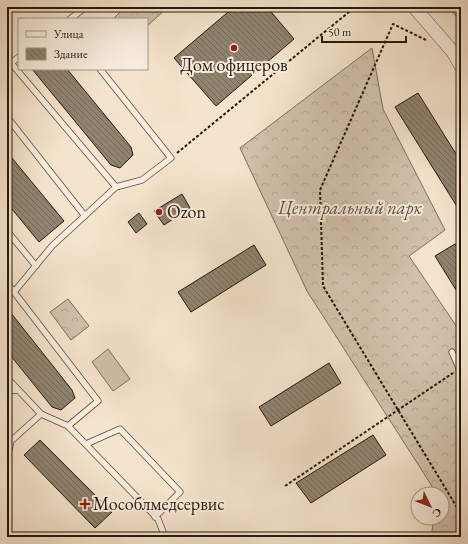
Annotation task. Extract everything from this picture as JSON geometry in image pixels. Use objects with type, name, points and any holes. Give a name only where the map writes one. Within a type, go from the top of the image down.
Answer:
[{"type":"street","points":[[414,7],[453,52],[461,66]]},
{"type":"lane","points":[[71,18],[86,7]]},
{"type":"lane","points":[[452,7],[461,16]]},
{"type":"lane","points":[[18,58],[9,65],[116,187]]},
{"type":"lane","points":[[14,292],[52,246],[116,187],[142,180],[171,158],[101,70]]},
{"type":"lane","points":[[7,117],[85,216]]},
{"type":"lane","points":[[7,231],[36,266]]},
{"type":"lane","points":[[7,283],[98,401],[68,426]]},
{"type":"lane","points":[[452,352],[460,368]]},
{"type":"lane","points":[[7,378],[41,414],[68,426],[86,444],[155,517],[165,537]]},
{"type":"lane","points":[[7,391],[17,390]]},
{"type":"lane","points":[[7,459],[11,442],[41,414]]},
{"type":"lane","points":[[86,444],[120,429],[180,492],[155,517]]},
{"type":"path","points":[[171,158],[355,7]]},
{"type":"path","points":[[431,43],[393,24],[320,190],[323,286],[461,515],[456,537]]},
{"type":"path","points":[[285,486],[460,368]]},
{"type":"green space","points":[[125,7],[168,7],[148,25],[148,18],[114,18]]},
{"type":"green space","name":"Центральный парк","points":[[372,48],[383,109],[445,230],[409,256],[461,333],[461,537],[431,537],[433,526],[450,526],[450,486],[432,486],[307,291],[240,148]]},
{"type":"green space","points":[[68,299],[89,326],[71,340],[50,312]]},
{"type":"green space","points":[[108,349],[130,379],[113,391],[92,362]]},
{"type":"building","name":"Дом офицеров","points":[[234,7],[267,7],[294,39],[216,106],[174,58]]},
{"type":"building","points":[[33,70],[68,70],[131,147],[133,155],[120,168],[111,165]]},
{"type":"building","points":[[418,93],[461,162],[461,213],[395,107]]},
{"type":"building","points":[[7,152],[64,221],[39,242],[7,203]]},
{"type":"building","points":[[182,194],[190,208],[164,225],[154,211]]},
{"type":"building","points":[[139,213],[147,224],[136,233],[128,222]]},
{"type":"building","points":[[455,244],[461,253],[461,298],[435,256]]},
{"type":"building","points":[[254,245],[266,265],[191,312],[178,292]]},
{"type":"building","points":[[7,308],[72,390],[75,398],[61,410],[52,407],[7,351]]},
{"type":"building","points":[[329,363],[341,383],[271,426],[259,407]]},
{"type":"building","points":[[373,435],[386,455],[311,503],[296,483]]},
{"type":"building","points":[[40,440],[112,512],[95,528],[24,455]]},
{"type":"place","name":"Дом офицеров","points":[[234,48]]},
{"type":"place","name":"Ozon","points":[[159,212]]},
{"type":"place","name":"Мособлмедсервис","points":[[85,504]]}]
